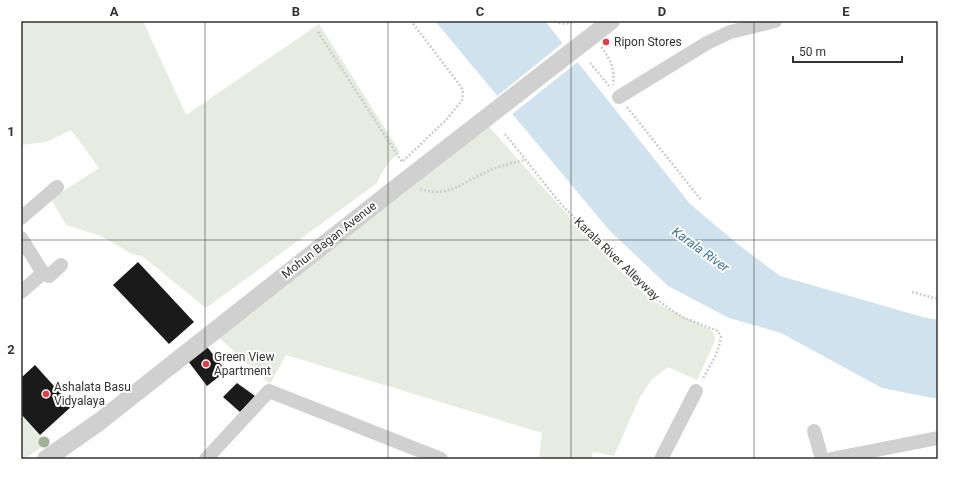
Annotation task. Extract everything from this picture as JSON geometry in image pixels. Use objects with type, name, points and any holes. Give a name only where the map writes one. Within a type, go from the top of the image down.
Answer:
[{"type":"street","name":"Mohun Bagan Avenue","points":[[46,459],[98,422],[402,174],[490,115],[611,21]]},
{"type":"street","points":[[616,93],[730,32],[775,21]]},
{"type":"street","points":[[21,218],[57,187]]},
{"type":"street","points":[[21,238],[43,273],[49,276],[61,265]]},
{"type":"street","points":[[21,292],[43,273]]},
{"type":"street","points":[[206,459],[269,391],[441,459]]},
{"type":"street","points":[[661,459],[696,391]]},
{"type":"street","points":[[814,431],[822,459]]},
{"type":"street","points":[[831,459],[938,438]]},
{"type":"path","points":[[402,162],[446,120],[463,97],[462,89],[459,84],[411,21]]},
{"type":"path","points":[[555,21],[560,24],[565,24],[575,21]]},
{"type":"path","points":[[318,32],[402,162],[402,174],[412,186],[426,191],[444,192],[458,187],[493,169],[506,164],[525,160]]},
{"type":"path","points":[[589,38],[605,52],[611,63],[616,93]]},
{"type":"path","points":[[590,63],[616,93],[701,200]]},
{"type":"path","name":"Karala River Alleyway","points":[[505,134],[560,203],[630,276],[670,309],[682,316],[718,331],[721,337],[715,357],[696,391]]},
{"type":"path","points":[[912,292],[938,299]]},
{"type":"shaded area","points":[[21,21],[143,21],[186,115],[319,24],[400,152],[386,166],[377,183],[206,308],[142,256],[132,254],[101,236],[66,225],[51,199],[99,168],[71,130],[46,142],[21,145]]},
{"type":"shaded area","points":[[485,122],[610,261],[652,301],[709,329],[715,336],[714,343],[697,380],[668,367],[651,380],[639,399],[614,456],[593,452],[591,459],[539,459],[542,433],[286,355],[270,384],[216,335]]},
{"type":"shaded area","points":[[21,414],[47,443],[25,459],[21,459]]},
{"type":"water","name":"Karala River","points":[[435,21],[545,21],[690,204],[740,246],[780,276],[919,316],[938,320],[938,399],[882,388],[781,333],[729,318],[668,286],[609,230]]},
{"type":"pier","points":[[564,42],[579,61],[511,115],[496,97]]},
{"type":"building","points":[[138,262],[194,322],[169,344],[113,285]]},
{"type":"building","name":"Green View Apartment","points":[[204,343],[226,371],[207,386],[185,357]]},
{"type":"building","points":[[35,365],[72,406],[40,435],[21,414],[21,378]]},
{"type":"building","points":[[237,383],[255,396],[240,412],[223,397]]},
{"type":"place","name":"Ripon Stores","points":[[606,42]]},
{"type":"place","name":"Green View Apartment","points":[[206,364]]},
{"type":"place","name":"Ashalata Basu Vidyalaya","points":[[46,394]]}]
